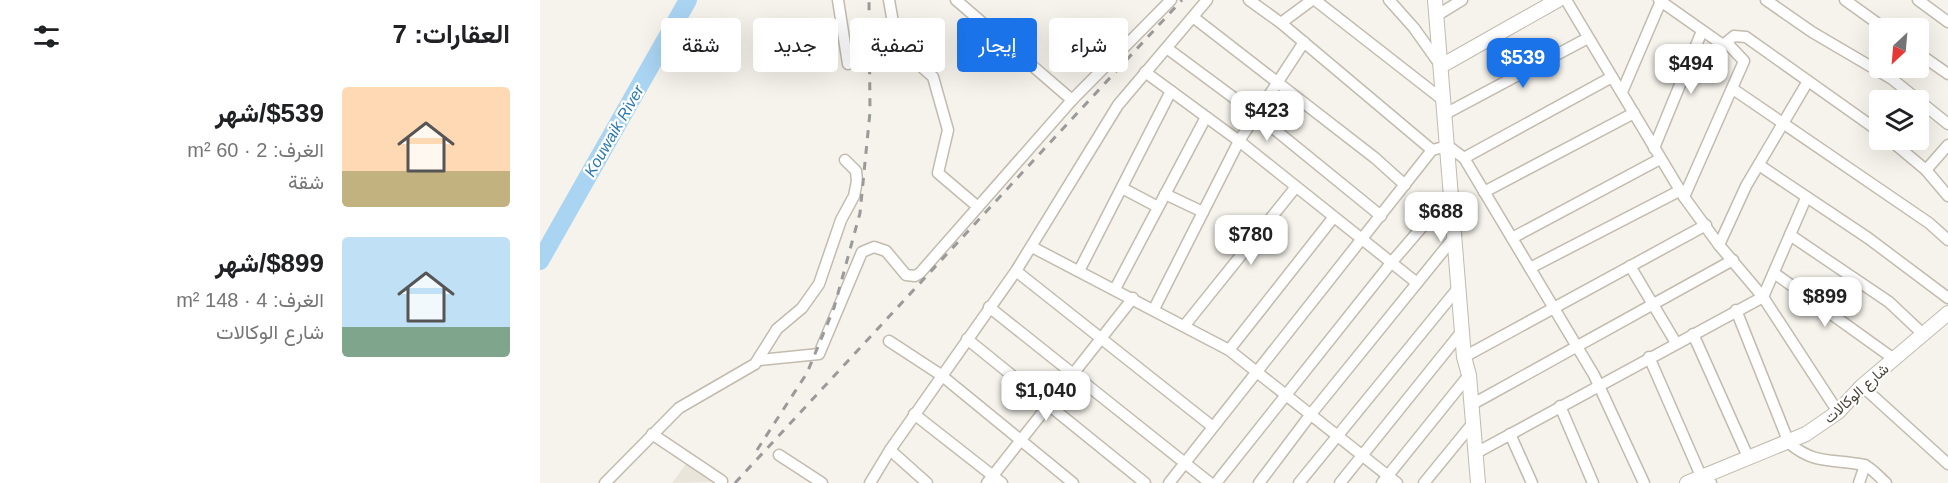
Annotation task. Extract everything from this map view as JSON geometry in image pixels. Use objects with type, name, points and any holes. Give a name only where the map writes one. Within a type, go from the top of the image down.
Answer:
[{"type":"street","points":[[838,0],[848,64]]},
{"type":"street","points":[[889,0],[897,45],[933,77],[948,130],[938,173],[978,207]]},
{"type":"street","points":[[956,0],[1072,100]]},
{"type":"street","points":[[605,483],[652,434],[688,401],[760,360],[819,354],[862,252],[867,249],[880,248],[890,255],[906,275],[915,276],[1072,100],[1171,0]]},
{"type":"street","points":[[870,483],[914,414],[1032,247],[1118,105],[1145,72],[1168,49],[1207,0]]},
{"type":"street","points":[[1249,0],[1264,4],[1281,23],[1432,150]]},
{"type":"street","points":[[1281,23],[1313,0],[1444,107]]},
{"type":"street","points":[[1389,0],[1414,28],[1441,66]]},
{"type":"street","points":[[1435,0],[1456,235],[1464,357],[1468,375],[1478,483]]},
{"type":"street","points":[[1436,16],[1462,0]]},
{"type":"street","points":[[1441,66],[1558,0]]},
{"type":"street","points":[[1566,0],[1682,193],[1719,245],[1763,297],[1838,412]]},
{"type":"street","points":[[1766,0],[1812,32],[1892,79],[1948,124]]},
{"type":"street","points":[[1845,0],[1870,18]]},
{"type":"street","points":[[1918,0],[1948,22]]},
{"type":"street","points":[[1622,93],[1660,1],[1723,45],[1734,36],[1746,37],[1869,124]]},
{"type":"street","points":[[1193,17],[1375,158],[1405,185]]},
{"type":"street","points":[[1654,148],[1702,31]]},
{"type":"street","points":[[1444,107],[1588,38]]},
{"type":"street","points":[[1154,309],[1239,141],[1304,42]]},
{"type":"street","points":[[1530,268],[1682,193],[1733,89],[1744,61],[1727,43]]},
{"type":"street","points":[[1168,49],[1257,115],[1381,216]]},
{"type":"street","points":[[1929,61],[1948,74]]},
{"type":"street","points":[[1145,72],[1239,141],[1295,188],[1417,283]]},
{"type":"street","points":[[1464,158],[1612,76]]},
{"type":"street","points":[[1719,245],[1759,165],[1808,81]]},
{"type":"street","points":[[1733,89],[1929,223],[1948,240]]},
{"type":"street","points":[[1079,271],[1171,91]]},
{"type":"street","points":[[1484,192],[1634,113]]},
{"type":"street","points":[[1115,289],[1206,117]]},
{"type":"street","points":[[1926,170],[1948,145]]},
{"type":"street","points":[[1169,483],[1432,150],[1448,146]]},
{"type":"street","points":[[1448,146],[1464,158],[1599,384],[1644,483]]},
{"type":"street","points":[[1902,150],[1926,170],[1948,196]]},
{"type":"street","points":[[1512,238],[1660,159]]},
{"type":"street","points":[[760,360],[777,329],[802,309],[823,275],[841,220],[856,192],[856,171],[845,160]]},
{"type":"street","points":[[1759,165],[1868,237],[1948,298]]},
{"type":"street","points":[[1122,188],[1158,207]]},
{"type":"street","points":[[1185,325],[1295,188]]},
{"type":"street","points":[[1216,483],[1391,263],[1452,192]]},
{"type":"street","points":[[1165,194],[1203,212]]},
{"type":"street","points":[[1476,453],[1599,384],[1763,297],[1806,198]]},
{"type":"street","points":[[1229,350],[1333,218]]},
{"type":"street","points":[[1464,357],[1706,225]]},
{"type":"street","points":[[1259,483],[1311,414],[1456,235]]},
{"type":"street","points":[[1790,235],[1889,302],[1923,334]]},
{"type":"street","points":[[1032,247],[1229,350],[1362,455],[1385,479],[1397,483]]},
{"type":"street","points":[[1471,405],[1733,260]]},
{"type":"street","points":[[1630,266],[1676,343]]},
{"type":"street","points":[[1016,271],[1100,340],[1213,427]]},
{"type":"street","points":[[1774,273],[1894,359]]},
{"type":"street","points":[[1299,483],[1459,287]]},
{"type":"street","points":[[989,479],[1133,298]]},
{"type":"street","points":[[989,307],[1210,483]]},
{"type":"street","points":[[1736,310],[1789,443],[1804,455],[1819,461],[1865,465],[1886,483]]},
{"type":"street","name":"شارع الوكالات","points":[[1687,483],[1706,479],[1748,457],[1789,443],[1806,434],[1838,412],[1862,386],[1948,313]]},
{"type":"street","points":[[1340,483],[1463,330]]},
{"type":"street","points":[[1693,334],[1748,457]]},
{"type":"street","points":[[967,339],[1144,483]]},
{"type":"street","points":[[889,341],[941,375],[1073,483]]},
{"type":"street","points":[[1649,357],[1706,479]]},
{"type":"street","points":[[1385,479],[1468,375]]},
{"type":"street","points":[[1862,386],[1948,464]]},
{"type":"street","points":[[1560,406],[1593,483]]},
{"type":"street","points":[[914,414],[989,479],[1002,483]]},
{"type":"street","points":[[1424,483],[1473,423]]},
{"type":"street","points":[[652,434],[722,481],[720,483]]},
{"type":"street","points":[[1510,434],[1533,483]]},
{"type":"street","points":[[890,450],[927,483]]},
{"type":"street","points":[[779,455],[822,483]]},
{"type":"street","points":[[1859,483],[1865,465]]},
{"type":"shaded area","points":[[686,464],[716,482],[672,483]]},
{"type":"waterway","name":"Kouwaik River","points":[[540,261],[688,0]]},
{"type":"railway","points":[[757,450],[807,373],[834,308],[860,213],[870,112],[869,0]]},
{"type":"railway","points":[[735,483],[1182,0]]}]
